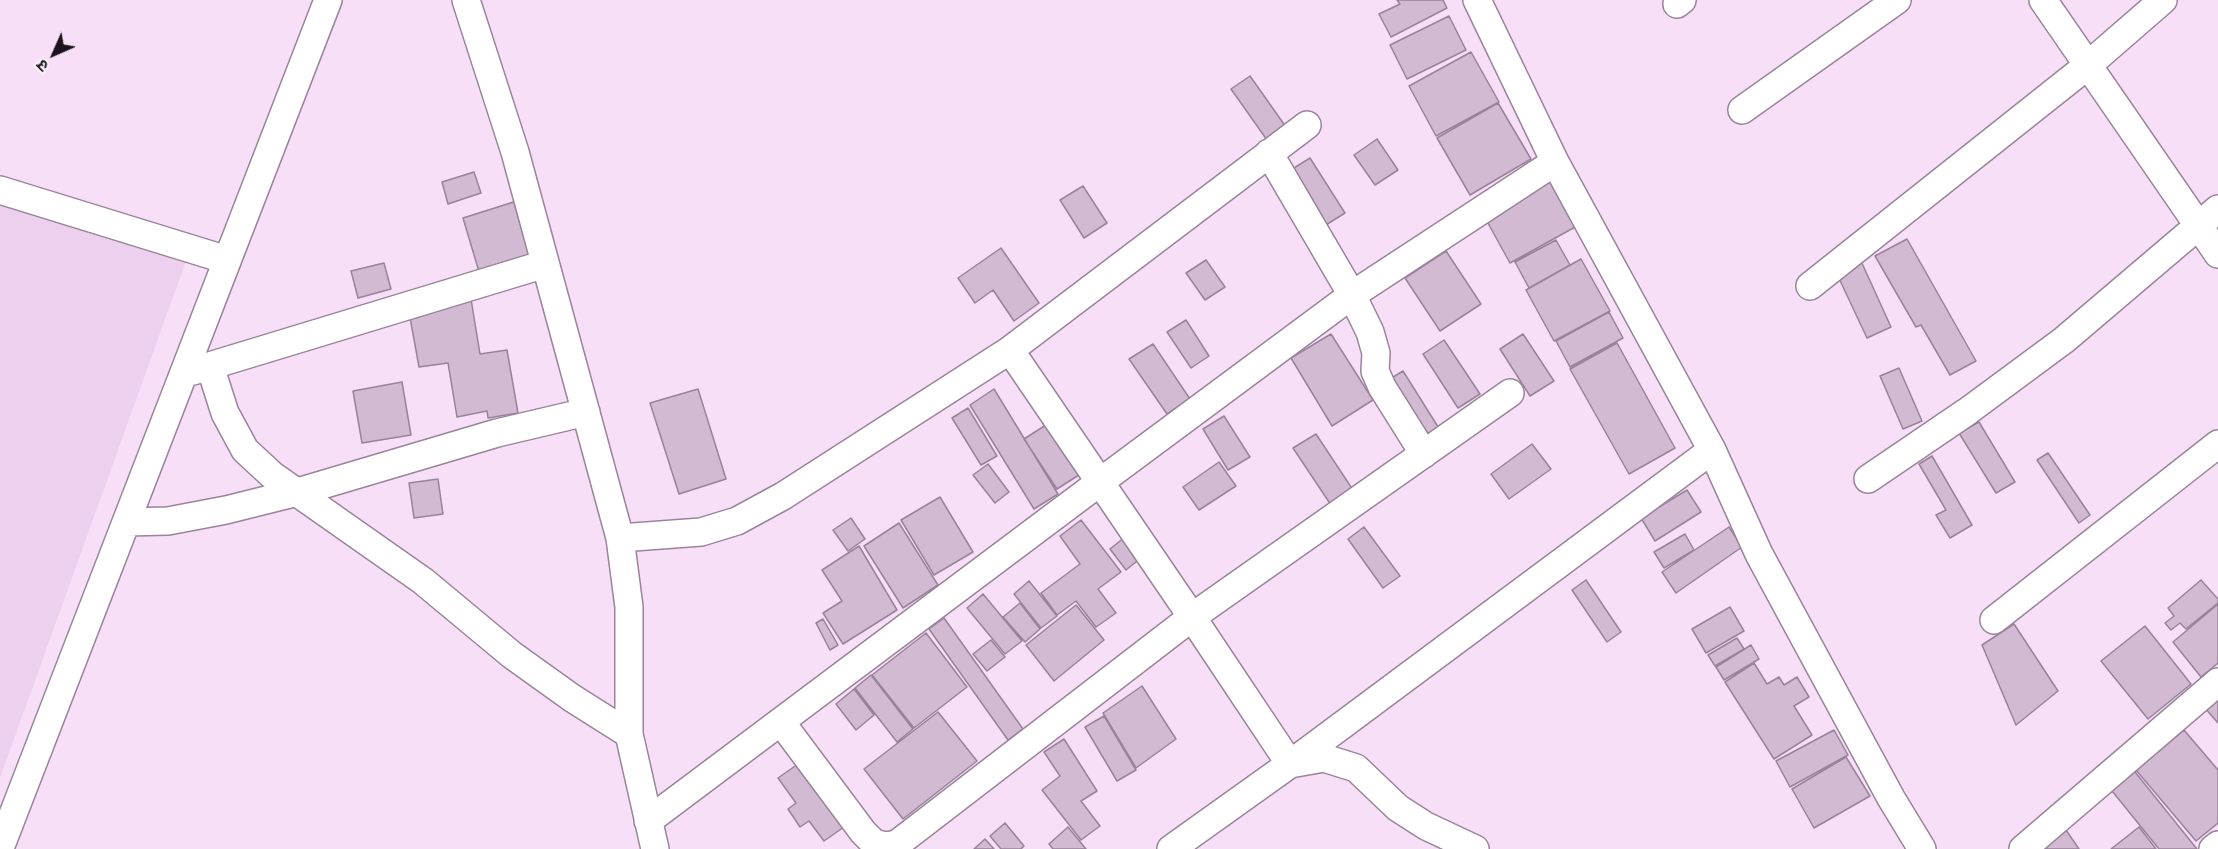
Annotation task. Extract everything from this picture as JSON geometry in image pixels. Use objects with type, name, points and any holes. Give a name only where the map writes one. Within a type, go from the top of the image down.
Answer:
[{"type":"street","points":[[0,848],[328,0]]},
{"type":"street","points":[[466,0],[515,152],[620,538],[629,607],[629,734],[655,849]]},
{"type":"street","points":[[1477,0],[1555,162],[1712,450],[1759,554],[1891,798],[1922,849]]},
{"type":"street","points":[[1742,110],[1897,0]]},
{"type":"street","points":[[2043,0],[2218,254]]},
{"type":"street","points":[[1810,286],[2087,66],[2163,0]]},
{"type":"street","points":[[620,538],[701,532],[737,521],[783,496],[1010,350],[1307,125]]},
{"type":"street","points":[[1269,153],[1352,295],[1370,332],[1376,353],[1375,371],[1382,387],[1424,454]]},
{"type":"street","points":[[648,821],[1352,295],[1555,162]]},
{"type":"street","points":[[0,190],[227,260]]},
{"type":"street","points":[[1868,479],[1968,411],[2064,340],[2218,209]]},
{"type":"street","points":[[183,374],[545,264]]},
{"type":"street","points":[[1010,350],[1290,764]]},
{"type":"street","points":[[210,366],[225,413],[245,450],[272,475],[423,581],[512,656],[629,734]]},
{"type":"street","points":[[781,722],[863,832],[874,843],[886,846],[897,844],[1192,617],[1510,393]]},
{"type":"street","points":[[126,522],[168,521],[226,510],[298,492],[497,433],[586,412]]},
{"type":"street","points":[[1994,620],[2218,444]]},
{"type":"street","points":[[1171,849],[1290,764],[1712,450]]},
{"type":"street","points":[[2023,849],[2218,682]]},
{"type":"street","points":[[1290,764],[1324,758],[1356,768],[1398,808],[1426,826],[1475,849]]},
{"type":"street","points":[[2213,849],[2218,845]]},
{"type":"shaded area","points":[[0,203],[186,261],[0,778]]},
{"type":"building","points":[[1397,0],[1443,0],[1447,8],[1391,37],[1379,14],[1400,4]]},
{"type":"building","points":[[1449,16],[1466,50],[1407,79],[1390,45]]},
{"type":"building","points":[[1471,52],[1499,102],[1436,136],[1409,86]]},
{"type":"building","points":[[1250,76],[1286,127],[1267,140],[1231,89]]},
{"type":"building","points":[[1498,103],[1531,159],[1470,195],[1437,138]]},
{"type":"building","points":[[1377,139],[1398,170],[1375,185],[1354,155]]},
{"type":"building","points":[[1310,158],[1345,213],[1321,228],[1286,173]]},
{"type":"building","points":[[474,172],[481,193],[448,204],[442,182]]},
{"type":"building","points":[[1551,179],[1577,226],[1510,263],[1484,216]]},
{"type":"building","points":[[1083,186],[1107,223],[1084,238],[1060,200]]},
{"type":"building","points":[[520,200],[537,258],[480,275],[463,218]]},
{"type":"building","points":[[1907,239],[1976,361],[1950,375],[1921,325],[1916,327],[1875,256]]},
{"type":"building","points":[[1556,240],[1570,265],[1529,288],[1515,262]]},
{"type":"building","points":[[1001,248],[1039,303],[1014,321],[993,290],[975,303],[958,278]]},
{"type":"building","points":[[1446,251],[1481,304],[1440,331],[1405,278]]},
{"type":"building","points":[[1581,259],[1610,311],[1554,341],[1526,290]]},
{"type":"building","points":[[1206,260],[1225,287],[1205,300],[1186,273]]},
{"type":"building","points":[[1861,261],[1891,327],[1867,338],[1836,272]]},
{"type":"building","points":[[384,263],[391,289],[358,298],[351,271]]},
{"type":"building","points":[[471,299],[480,354],[507,350],[518,413],[488,418],[487,411],[457,417],[448,363],[419,367],[409,312]]},
{"type":"building","points":[[1609,312],[1623,338],[1570,367],[1556,341]]},
{"type":"building","points":[[1186,320],[1209,356],[1191,368],[1167,332]]},
{"type":"building","points":[[1331,334],[1373,400],[1332,426],[1291,358]]},
{"type":"building","points":[[1523,334],[1554,381],[1530,396],[1500,349]]},
{"type":"building","points":[[1444,340],[1480,394],[1458,408],[1423,354]]},
{"type":"building","points":[[1617,343],[1675,448],[1629,474],[1570,369]]},
{"type":"building","points":[[1153,344],[1190,399],[1167,414],[1129,359]]},
{"type":"building","points":[[1899,368],[1922,421],[1903,429],[1880,376]]},
{"type":"building","points":[[1403,371],[1440,430],[1423,441],[1385,382]]},
{"type":"building","points":[[402,382],[411,435],[362,443],[353,391]]},
{"type":"building","points":[[698,389],[726,479],[679,494],[650,403]]},
{"type":"building","points":[[994,389],[1058,494],[1034,509],[970,405]]},
{"type":"building","points":[[968,408],[997,456],[981,465],[952,418]]},
{"type":"building","points":[[1224,416],[1250,457],[1228,470],[1203,429]]},
{"type":"building","points":[[1979,422],[2015,482],[1996,493],[1959,433]]},
{"type":"building","points":[[1049,423],[1082,473],[1057,489],[1024,439]]},
{"type":"building","points":[[1316,434],[1353,490],[1331,505],[1293,448]]},
{"type":"building","points":[[1532,444],[1551,469],[1509,499],[1491,474]]},
{"type":"building","points":[[2048,453],[2090,515],[2079,523],[2037,460]]},
{"type":"building","points":[[1932,456],[1972,525],[1950,538],[1936,515],[1946,510],[1919,464]]},
{"type":"building","points":[[1219,462],[1236,486],[1199,510],[1183,487]]},
{"type":"building","points":[[988,464],[1009,492],[995,503],[973,475]]},
{"type":"building","points":[[438,479],[443,514],[414,518],[409,483]]},
{"type":"building","points":[[1687,490],[1701,512],[1655,541],[1641,518]]},
{"type":"building","points":[[940,497],[973,552],[934,575],[901,520]]},
{"type":"building","points":[[851,518],[865,539],[848,551],[833,530]]},
{"type":"building","points":[[1081,520],[1121,572],[1098,589],[1116,613],[1096,627],[1076,601],[1057,615],[1041,593],[1080,564],[1060,536]]},
{"type":"building","points":[[899,523],[938,585],[903,608],[864,546]]},
{"type":"building","points":[[1364,527],[1400,576],[1383,588],[1348,539]]},
{"type":"building","points":[[1729,527],[1742,547],[1676,593],[1662,572]]},
{"type":"building","points":[[1130,533],[1147,553],[1126,570],[1110,549]]},
{"type":"building","points":[[1685,534],[1694,550],[1664,568],[1654,552]]},
{"type":"building","points":[[859,546],[897,610],[843,644],[823,613],[842,601],[822,570]]},
{"type":"building","points":[[1586,580],[1621,632],[1607,642],[1572,590]]},
{"type":"building","points":[[2201,580],[2218,599],[2218,603],[2186,629],[2180,623],[2171,630],[2165,623],[2174,616],[2168,608]]},
{"type":"building","points":[[1029,581],[1057,616],[1041,628],[1014,594]]},
{"type":"building","points":[[983,594],[1022,641],[1005,654],[967,608]]},
{"type":"building","points":[[1020,603],[1040,629],[1025,642],[1003,617]]},
{"type":"building","points":[[2218,604],[2218,663],[2201,677],[2173,642]]},
{"type":"building","points":[[1076,605],[1104,640],[1054,681],[1026,645]]},
{"type":"building","points":[[1730,607],[1744,631],[1706,653],[1692,629]]},
{"type":"building","points":[[944,618],[1023,729],[1008,740],[929,629]]},
{"type":"building","points":[[823,619],[838,645],[830,650],[816,623]]},
{"type":"building","points":[[2014,624],[2058,691],[2016,725],[1982,645]]},
{"type":"building","points":[[2145,626],[2191,684],[2148,719],[2101,661]]},
{"type":"building","points":[[926,633],[967,687],[914,728],[872,675]]},
{"type":"building","points":[[1737,638],[1744,649],[1715,666],[1708,655]]},
{"type":"building","points":[[991,640],[1005,657],[987,671],[973,654]]},
{"type":"building","points":[[1751,645],[1759,659],[1724,680],[1716,667]]},
{"type":"building","points":[[1754,663],[1767,684],[1779,677],[1784,685],[1797,677],[1809,697],[1794,706],[1812,735],[1774,759],[1725,682]]},
{"type":"building","points":[[871,675],[913,729],[897,742],[855,688]]},
{"type":"building","points":[[1142,686],[1176,739],[1136,768],[1103,713]]},
{"type":"building","points":[[854,689],[874,715],[856,730],[836,704]]},
{"type":"building","points":[[2218,695],[2218,723],[2204,707]]},
{"type":"building","points":[[938,712],[977,761],[903,819],[864,769]]},
{"type":"building","points":[[1104,716],[1136,770],[1117,781],[1085,727]]},
{"type":"building","points":[[1834,730],[1848,755],[1790,787],[1776,761]]},
{"type":"building","points":[[2184,730],[2218,770],[2218,823],[2196,841],[2136,770]]},
{"type":"building","points":[[1064,739],[1097,791],[1081,801],[1100,826],[1081,840],[1042,790],[1060,776],[1044,752]]},
{"type":"building","points":[[1846,757],[1870,796],[1814,828],[1792,789]]},
{"type":"building","points":[[798,764],[844,827],[824,841],[809,821],[800,827],[788,809],[796,803],[778,778]]},
{"type":"building","points":[[2131,767],[2197,849],[2159,849],[2108,786]]},
{"type":"building","points":[[1005,823],[1024,846],[1021,849],[1001,849],[990,836]]},
{"type":"building","points":[[1068,827],[1086,849],[1053,849],[1049,844]]},
{"type":"building","points":[[2139,827],[2156,849],[2111,849]]},
{"type":"building","points":[[2066,830],[2079,849],[2047,849],[2044,845]]},
{"type":"building","points":[[985,839],[994,849],[974,849]]}]
